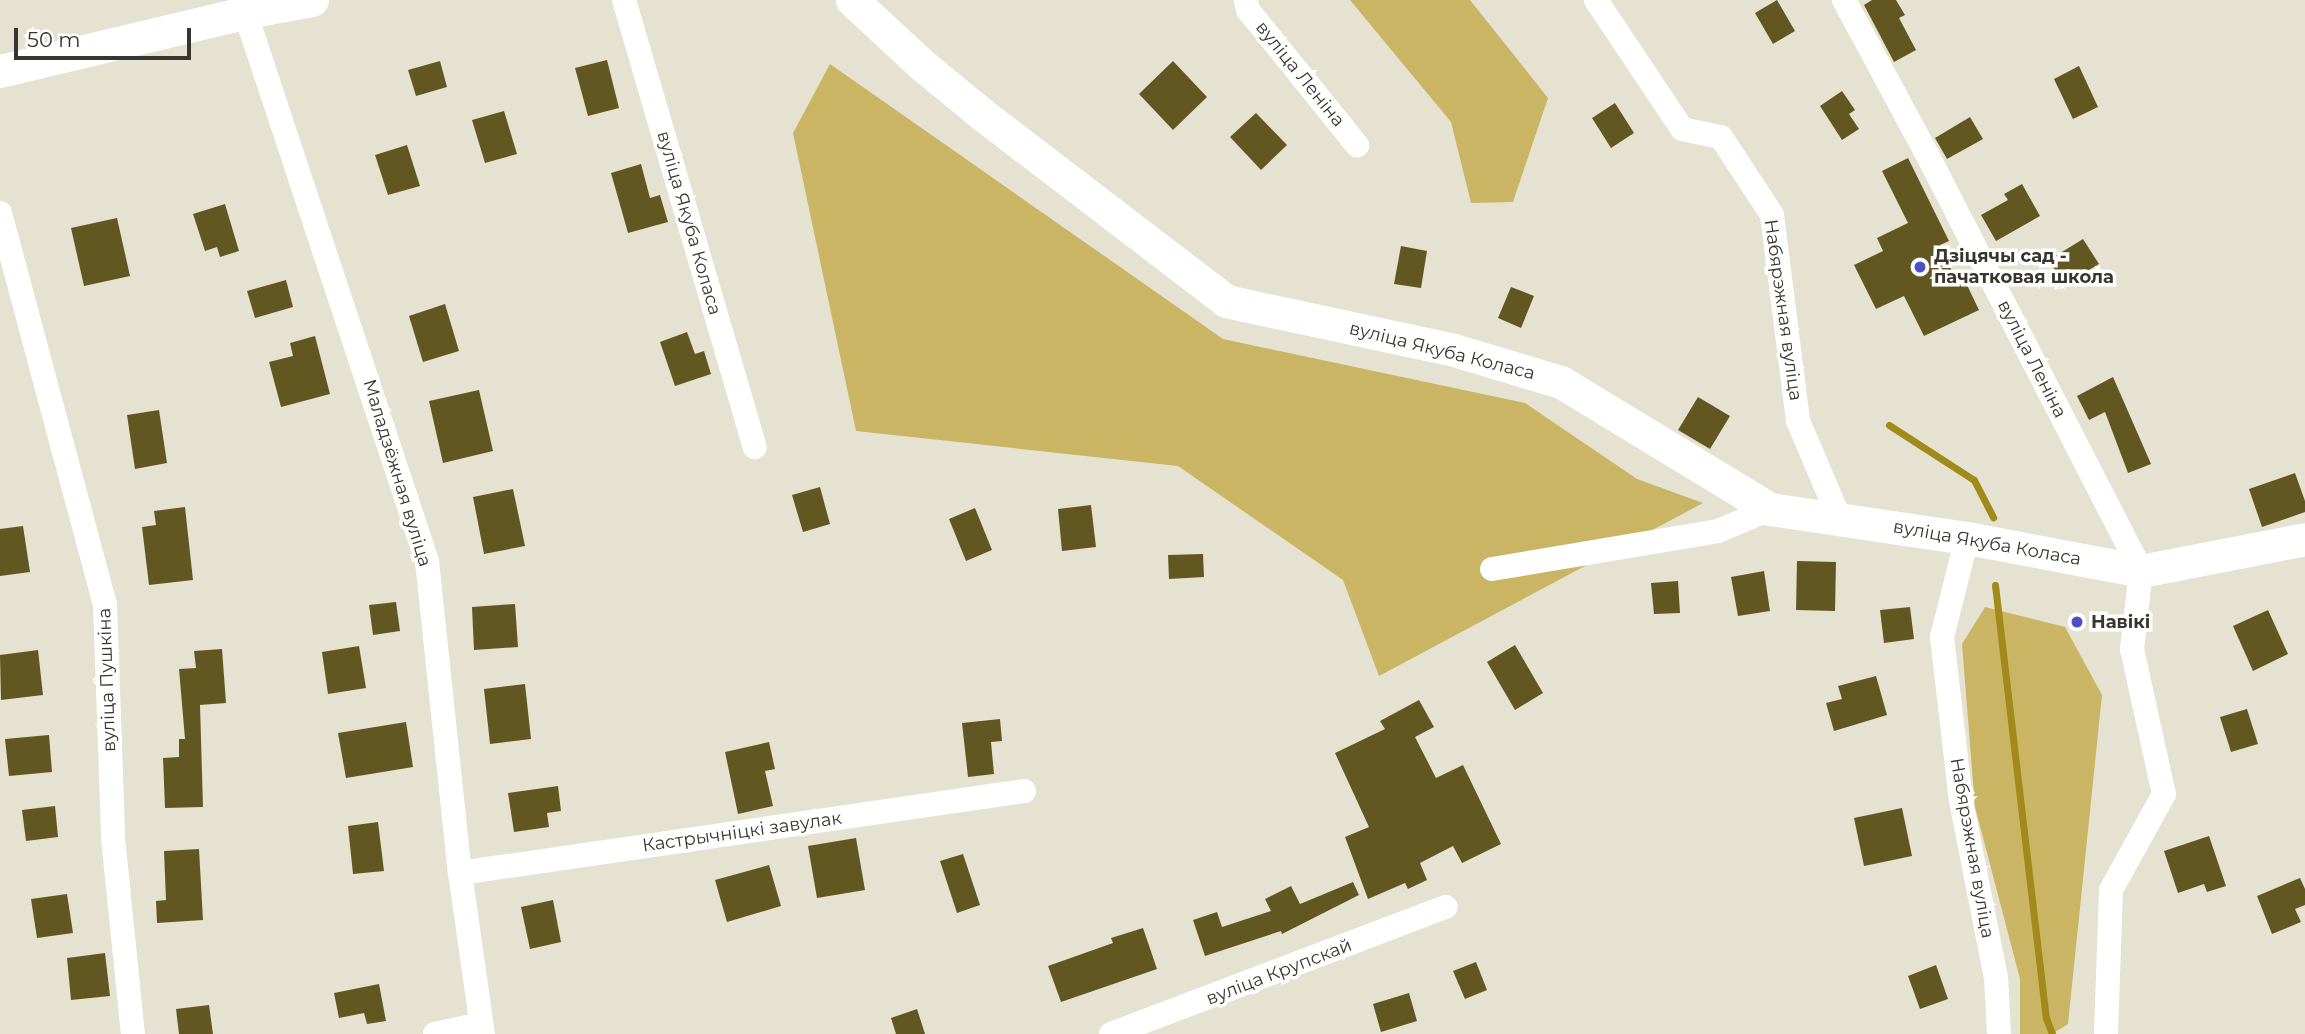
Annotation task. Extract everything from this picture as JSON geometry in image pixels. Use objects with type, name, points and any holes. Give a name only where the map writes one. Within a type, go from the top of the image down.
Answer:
[{"type":"street","points":[[0,71],[244,6],[312,0]]},
{"type":"street","name":"вуліца Якуба Коласа","points":[[624,0],[755,447]]},
{"type":"street","name":"вуліца Якуба Коласа","points":[[852,0],[972,106],[1226,301],[1454,350],[1561,382],[1770,509],[1839,517],[1967,538],[2141,571]]},
{"type":"street","name":"вуліца Леніна","points":[[1247,0],[1248,10],[1357,145]]},
{"type":"street","name":"Набярэжная вуліца","points":[[1596,0],[1682,129],[1721,137],[1772,215],[1798,421],[1839,517]]},
{"type":"street","name":"вуліца Леніна","points":[[1844,0],[1927,154],[2141,571]]},
{"type":"street","name":"Маладзёжная вуліца","points":[[244,6],[427,561],[460,873],[482,1029]]},
{"type":"street","name":"вуліца Пушкіна","points":[[0,213],[105,604],[113,838],[133,1034]]},
{"type":"street","points":[[1492,569],[1718,531],[1770,509]]},
{"type":"street","name":"Набярэжная вуліца","points":[[1967,538],[1942,637],[1961,801],[1996,977],[1999,1034]]},
{"type":"street","points":[[2107,1034],[2110,890],[2164,794],[2132,649],[2141,571],[2305,538]]},
{"type":"street","name":"Кастрычніцкі завулак","points":[[460,873],[1024,792]]},
{"type":"street","name":"вуліца Крупскай","points":[[1111,1034],[1446,907]]},
{"type":"street","points":[[435,1034],[482,1029]]},
{"type":"shaded area","points":[[1350,0],[1470,0],[1548,98],[1513,202],[1471,203],[1451,122]]},
{"type":"shaded area","points":[[830,64],[1223,339],[1525,403],[1637,479],[1703,503],[1379,676],[1343,580],[1178,466],[856,431],[793,133]]},
{"type":"shaded area","points":[[1985,607],[2065,627],[2102,695],[2068,1024],[2052,1034],[2020,1034],[2020,979],[1975,807],[1962,644]]},
{"type":"building","points":[[1777,0],[1795,31],[1773,44],[1755,13]]},
{"type":"building","points":[[1872,0],[1896,0],[1905,15],[1899,18],[1916,50],[1894,62],[1864,5]]},
{"type":"building","points":[[607,60],[619,108],[588,116],[575,68]]},
{"type":"building","points":[[440,61],[447,87],[416,96],[408,70]]},
{"type":"building","points":[[1173,61],[1207,97],[1173,130],[1139,94]]},
{"type":"building","points":[[2079,66],[2098,107],[2073,119],[2054,79]]},
{"type":"building","points":[[1842,91],[1855,110],[1849,114],[1859,129],[1842,140],[1820,106]]},
{"type":"building","points":[[1615,103],[1634,133],[1611,148],[1592,118]]},
{"type":"building","points":[[504,111],[517,154],[485,163],[472,120]]},
{"type":"building","points":[[1256,113],[1287,145],[1261,170],[1230,137]]},
{"type":"building","points":[[1970,117],[1983,139],[1947,159],[1935,138]]},
{"type":"building","points":[[407,145],[420,186],[388,195],[375,155]]},
{"type":"building","name":"Дзіцячы сад - пачатковая школа","points":[[1908,158],[1949,241],[1940,245],[1959,286],[1966,283],[1979,310],[1924,336],[1904,296],[1876,309],[1854,265],[1883,251],[1877,238],[1908,223],[1882,171]]},
{"type":"building","points":[[641,164],[650,198],[660,195],[668,222],[628,233],[611,173]]},
{"type":"building","points":[[2022,184],[2040,216],[1996,241],[1981,215],[2008,200],[2004,194]]},
{"type":"building","points":[[225,204],[239,251],[220,257],[217,247],[205,251],[193,214]]},
{"type":"building","points":[[117,218],[130,276],[84,286],[71,228]]},
{"type":"building","points":[[2083,239],[2099,264],[2064,285],[2049,260]]},
{"type":"building","points":[[1401,246],[1427,251],[1421,288],[1394,284]]},
{"type":"building","points":[[286,280],[293,307],[255,318],[247,291]]},
{"type":"building","points":[[1511,287],[1534,296],[1521,328],[1498,318]]},
{"type":"building","points":[[445,304],[459,351],[423,362],[409,316]]},
{"type":"building","points":[[687,332],[695,354],[704,351],[711,374],[675,386],[660,342]]},
{"type":"building","points":[[315,336],[330,394],[281,407],[269,362],[293,356],[290,343]]},
{"type":"building","points":[[2113,377],[2151,464],[2128,473],[2105,412],[2089,420],[2077,396]]},
{"type":"building","points":[[479,390],[493,451],[443,463],[429,401]]},
{"type":"building","points":[[1698,397],[1730,416],[1710,449],[1678,430]]},
{"type":"building","points":[[159,410],[167,463],[135,469],[127,415]]},
{"type":"building","points":[[2295,473],[2305,501],[2305,512],[2262,527],[2249,489]]},
{"type":"building","points":[[820,487],[830,524],[803,532],[792,495]]},
{"type":"building","points":[[513,489],[525,546],[484,554],[473,497]]},
{"type":"building","points":[[1091,505],[1096,547],[1062,551],[1058,509]]},
{"type":"building","points":[[185,507],[193,580],[149,585],[142,527],[156,525],[154,511]]},
{"type":"building","points":[[975,508],[992,550],[966,561],[949,519]]},
{"type":"building","points":[[23,526],[30,572],[0,576],[0,529]]},
{"type":"building","points":[[1203,554],[1204,577],[1169,579],[1168,555]]},
{"type":"building","points":[[1797,561],[1836,562],[1835,611],[1796,610]]},
{"type":"building","points":[[1764,571],[1770,611],[1738,616],[1731,577]]},
{"type":"building","points":[[1678,581],[1680,613],[1654,614],[1651,583]]},
{"type":"building","points":[[396,602],[400,631],[373,635],[369,605]]},
{"type":"building","points":[[515,604],[518,647],[474,650],[472,607]]},
{"type":"building","points":[[1910,607],[1914,639],[1884,643],[1880,610]]},
{"type":"building","points":[[2268,610],[2288,654],[2253,671],[2233,626]]},
{"type":"building","points":[[1515,645],[1543,693],[1515,710],[1487,662]]},
{"type":"building","points":[[359,646],[366,688],[328,694],[322,652]]},
{"type":"building","points":[[222,649],[226,703],[200,705],[203,807],[165,808],[163,758],[179,757],[179,739],[185,739],[179,669],[196,668],[194,651]]},
{"type":"building","points":[[38,650],[43,695],[1,700],[0,655]]},
{"type":"building","points":[[1876,676],[1887,715],[1834,731],[1826,703],[1842,699],[1838,686]]},
{"type":"building","points":[[525,684],[531,739],[490,744],[484,689]]},
{"type":"building","points":[[1419,700],[1434,727],[1415,737],[1436,778],[1463,765],[1501,844],[1462,863],[1453,846],[1420,863],[1427,880],[1408,889],[1405,883],[1368,899],[1345,837],[1369,827],[1335,753],[1385,729],[1380,721]]},
{"type":"building","points":[[2247,709],[2258,744],[2231,752],[2220,717]]},
{"type":"building","points":[[1000,719],[1002,741],[991,742],[994,774],[968,777],[962,723]]},
{"type":"building","points":[[406,722],[413,767],[346,778],[338,733]]},
{"type":"building","points":[[49,735],[52,772],[9,776],[5,739]]},
{"type":"building","points":[[769,742],[775,769],[765,771],[773,806],[738,814],[725,752]]},
{"type":"building","points":[[558,786],[561,811],[547,813],[549,827],[514,832],[508,793]]},
{"type":"building","points":[[55,806],[58,837],[26,841],[22,810]]},
{"type":"building","points":[[1902,808],[1912,856],[1864,866],[1854,818]]},
{"type":"building","points":[[378,822],[384,871],[353,874],[348,826]]},
{"type":"building","points":[[2209,836],[2226,886],[2207,892],[2204,884],[2178,893],[2164,851]]},
{"type":"building","points":[[856,838],[865,890],[817,898],[808,846]]},
{"type":"building","points":[[199,849],[203,920],[157,923],[156,901],[166,900],[164,851]]},
{"type":"building","points":[[963,854],[980,905],[957,913],[940,861]]},
{"type":"building","points":[[769,865],[781,906],[727,922],[715,880]]},
{"type":"building","points":[[2300,878],[2305,889],[2305,905],[2295,909],[2301,922],[2272,934],[2257,896]]},
{"type":"building","points":[[1353,882],[1359,895],[1282,934],[1281,931],[1205,956],[1193,920],[1217,912],[1222,927],[1271,911],[1265,899],[1291,886],[1300,904]]},
{"type":"building","points":[[67,894],[73,933],[37,938],[31,899]]},
{"type":"building","points":[[553,900],[561,942],[530,949],[521,907]]},
{"type":"building","points":[[1143,928],[1157,969],[1061,1002],[1048,966],[1113,943],[1111,938]]},
{"type":"building","points":[[105,953],[110,996],[71,1000],[67,958]]},
{"type":"building","points":[[1476,962],[1487,990],[1465,999],[1453,971]]},
{"type":"building","points":[[1936,965],[1948,999],[1920,1009],[1908,976]]},
{"type":"building","points":[[379,984],[386,1021],[367,1024],[364,1013],[339,1018],[334,993]]},
{"type":"building","points":[[1409,993],[1417,1021],[1381,1032],[1373,1004]]},
{"type":"building","points":[[209,1005],[213,1034],[179,1034],[176,1009]]},
{"type":"building","points":[[917,1009],[925,1034],[896,1034],[891,1018]]},
{"type":"waterway","points":[[1889,425],[1974,480],[1993,517]]},
{"type":"waterway","points":[[1995,585],[2046,1018],[2052,1034]]},
{"type":"place","name":"Дзіцячы сад - пачатковая школа","points":[[1920,267]]},
{"type":"place","name":"Навікі","points":[[2077,622]]}]
